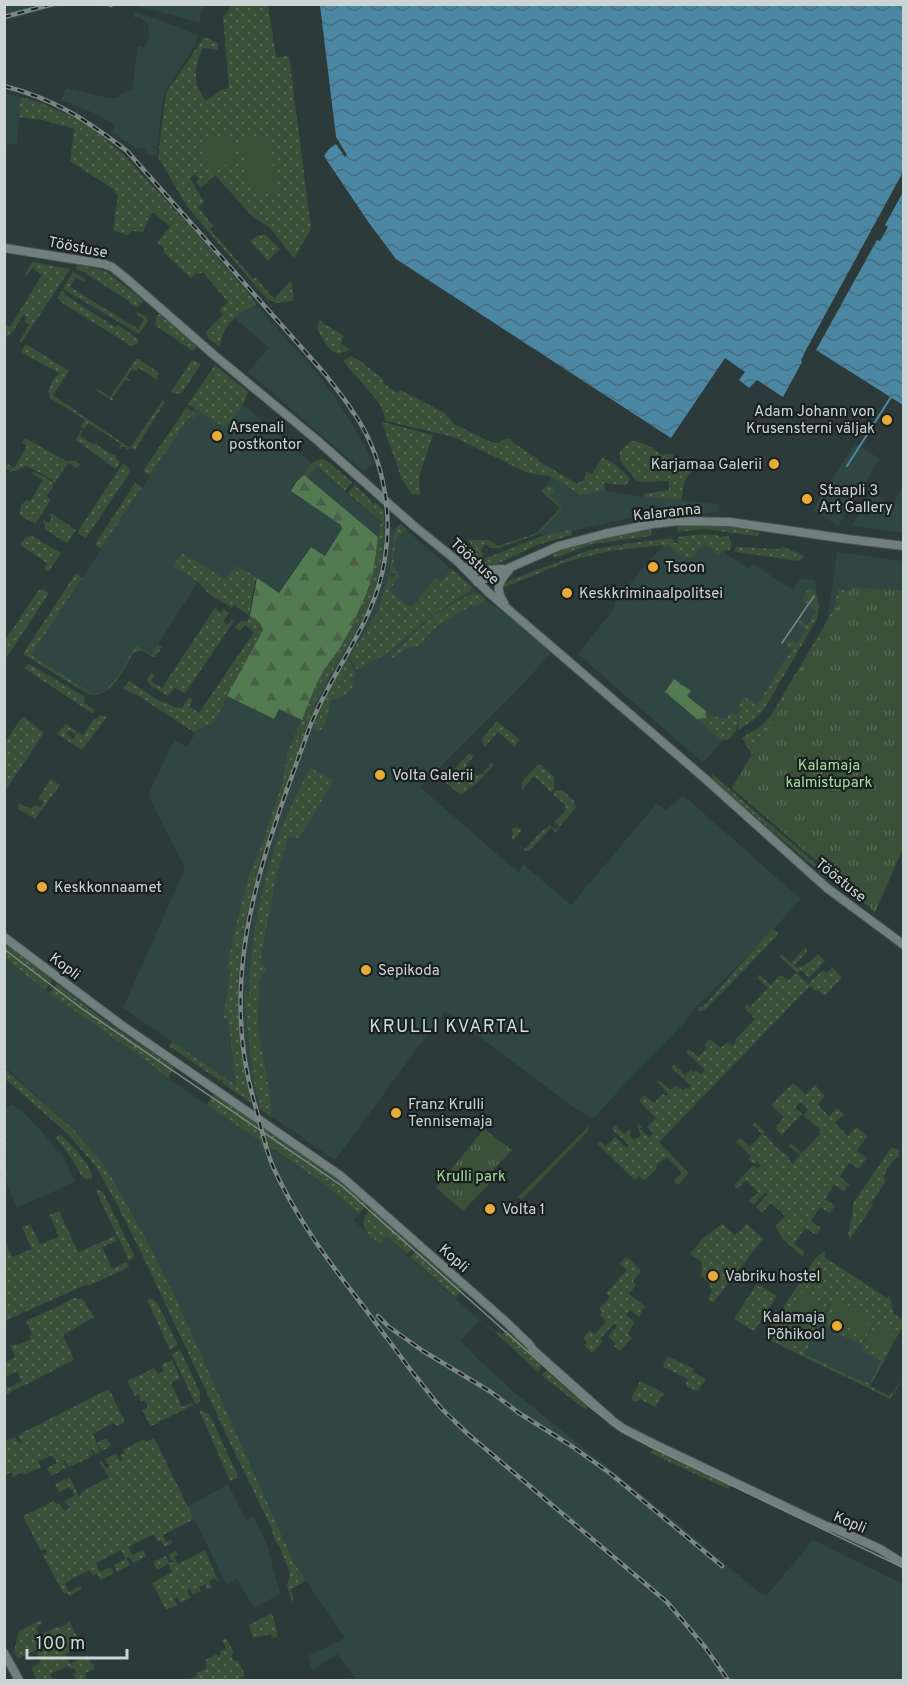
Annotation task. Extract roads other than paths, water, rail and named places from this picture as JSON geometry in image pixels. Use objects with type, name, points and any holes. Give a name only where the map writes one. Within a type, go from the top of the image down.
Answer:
[{"type":"street","name":"Tööstuse","points":[[4,248],[85,260],[112,267],[462,566],[511,612],[694,769],[827,888],[903,945]]},
{"type":"street","name":"Kalaranna","points":[[477,582],[540,553],[577,540],[652,524],[680,521],[730,522],[903,546]]},
{"type":"street","points":[[462,566],[476,571],[511,567]]},
{"type":"street","points":[[511,567],[499,582],[502,600],[511,612]]},
{"type":"street","name":"Kopli","points":[[4,937],[120,1024],[341,1176],[564,1378],[624,1429],[826,1526],[880,1549],[903,1564]]},
{"type":"street","points":[[5,1653],[19,1680]]},
{"type":"water","points":[[320,5],[903,5],[903,172],[807,348],[783,397],[757,380],[749,388],[739,380],[745,372],[725,358],[671,438],[396,259],[324,156],[336,144],[345,157],[347,155],[336,137]]},
{"type":"water","points":[[903,192],[903,405],[816,350],[877,240],[880,241],[888,227],[885,225]]},
{"type":"waterway","points":[[847,466],[891,397]]},
{"type":"tram line","points":[[782,643],[814,596]]},
{"type":"tram line","points":[[4,949],[81,1008],[342,1186],[591,1408],[620,1430],[904,1568]]},
{"type":"railway","points":[[4,17],[53,4]]},
{"type":"railway","points":[[4,86],[55,104],[127,151],[325,374],[347,402],[371,445],[383,482],[387,539],[380,581],[363,625],[318,707],[309,729],[260,872],[245,945],[241,982],[244,1055],[266,1148],[274,1169],[302,1221],[325,1255],[439,1405],[468,1434],[667,1602],[705,1647],[728,1680]]},
{"type":"railway","points":[[378,1316],[389,1327],[423,1351],[491,1392],[611,1474],[722,1566]]},
{"type":"place","name":"Adam Johann von Krusensterni väljak","points":[[887,420]]},
{"type":"place","name":"Arsenali postkontor","points":[[217,436]]},
{"type":"place","name":"Karjamaa Galerii","points":[[774,464]]},
{"type":"place","name":"Staapli 3 Art Gallery","points":[[807,499]]},
{"type":"place","name":"Tsoon","points":[[653,567]]},
{"type":"place","name":"Keskkriminaalpolitsei","points":[[567,593]]},
{"type":"place","name":"Volta Galerii","points":[[380,775]]},
{"type":"place","name":"Keskkonnaamet","points":[[42,887]]},
{"type":"place","name":"Sepikoda","points":[[366,970]]},
{"type":"place","name":"Franz Krulli Tennisemaja","points":[[396,1113]]},
{"type":"place","name":"Volta 1","points":[[490,1209]]},
{"type":"place","name":"Vabriku hostel","points":[[713,1276]]},
{"type":"place","name":"Kalamaja Põhikool","points":[[837,1326]]},
{"type":"district","name":"KRULLI KVARTAL","points":[[450,1026]]},
{"type":"park label","name":"Kalamaja kalmistupark","points":[[829,774]]},
{"type":"park label","name":"Krulli park","points":[[471,1176]]}]
